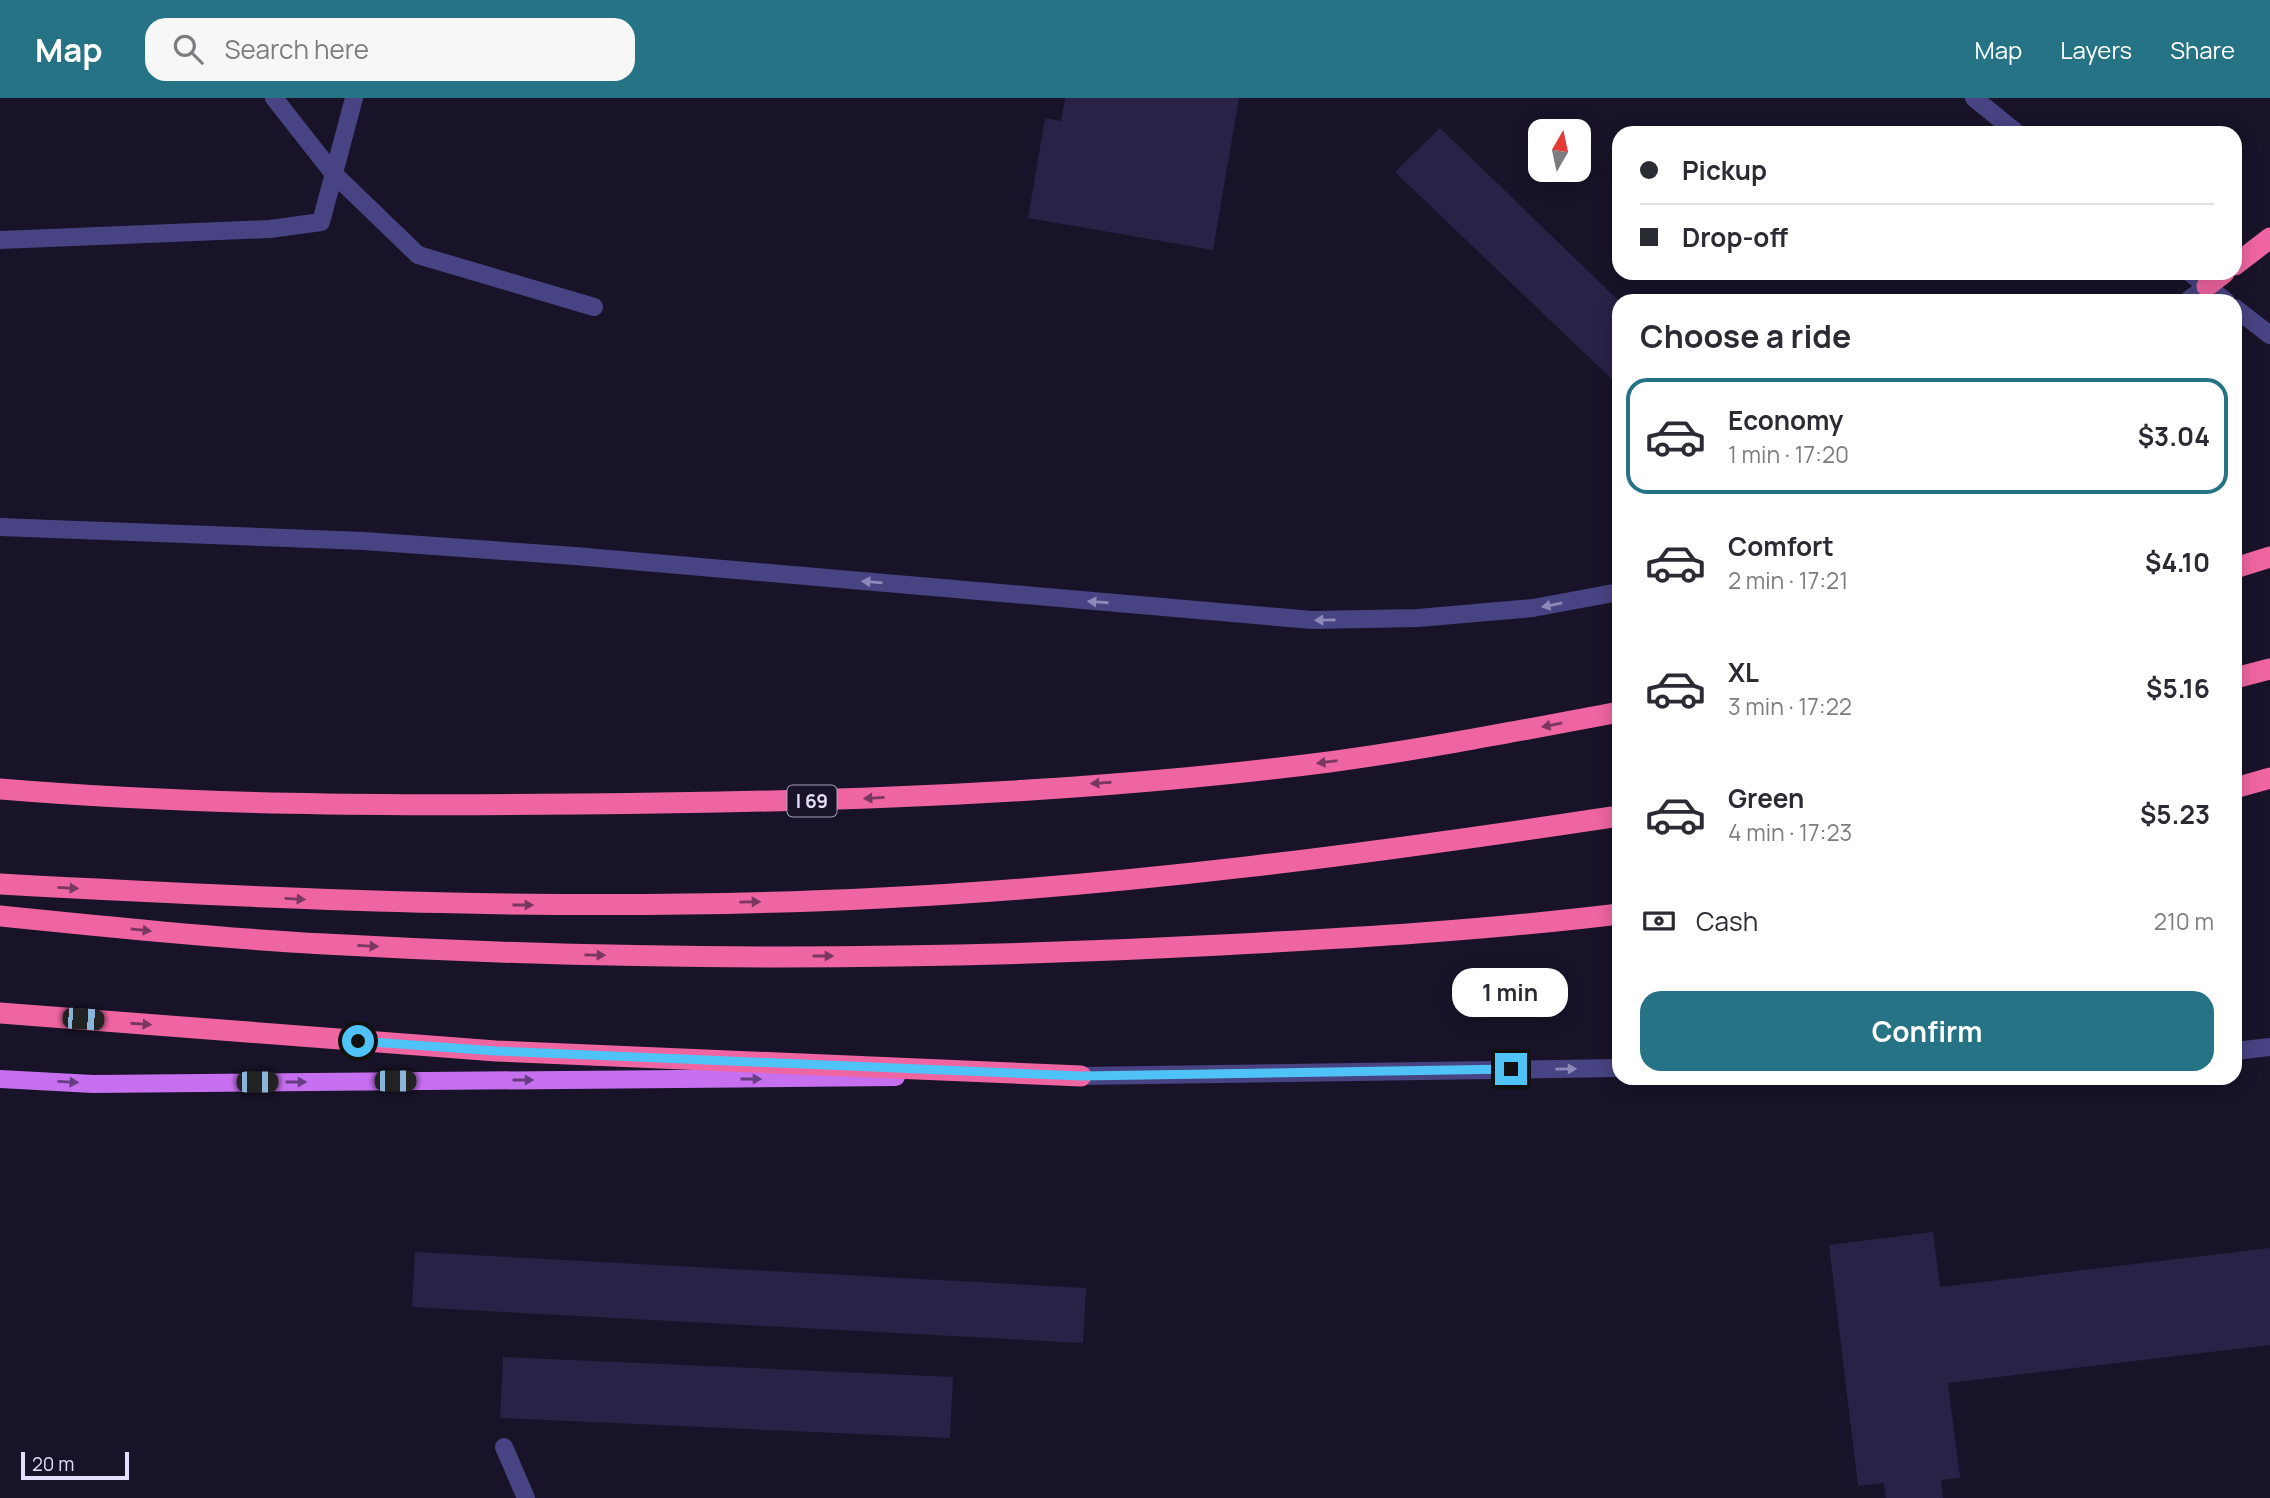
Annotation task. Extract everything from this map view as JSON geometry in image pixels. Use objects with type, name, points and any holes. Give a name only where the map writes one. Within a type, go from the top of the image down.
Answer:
[{"type":"highway","points":[[2242,260],[2270,238]]},
{"type":"highway","points":[[2242,566],[2270,557]]},
{"type":"highway","points":[[2242,676],[2270,669]]},
{"type":"highway","name":"I 69","points":[[0,789],[166,798],[441,805],[826,800],[1149,780],[1331,762],[1612,713]]},
{"type":"highway","points":[[2242,786],[2270,778]]},
{"type":"highway","points":[[0,884],[489,905],[630,905],[878,898],[1189,875],[1448,842],[1612,817]]},
{"type":"highway","points":[[0,916],[192,935],[466,951],[640,956],[923,957],[1258,943],[1462,930],[1612,915]]},
{"type":"highway","points":[[0,1013],[496,1051],[1081,1076]]},
{"type":"main road","points":[[0,1079],[93,1084],[1081,1076]]},
{"type":"street","points":[[274,98],[333,173],[418,255],[594,307]]},
{"type":"street","points":[[0,240],[270,229],[321,222],[354,98]]},
{"type":"street","points":[[1974,98],[2008,126]]},
{"type":"street","points":[[2199,280],[2217,294]]},
{"type":"street","points":[[2242,313],[2270,335]]},
{"type":"street","points":[[0,527],[351,540],[496,550],[1312,620],[1418,618],[1520,609],[1612,593]]},
{"type":"street","points":[[2242,1050],[2270,1047]]},
{"type":"street","points":[[1081,1076],[1612,1068]]},
{"type":"street","points":[[503,1447],[526,1498]]},
{"type":"building","points":[[1065,98],[1239,98],[1213,250],[1028,218],[1045,118],[1061,121]]},
{"type":"building","points":[[1440,128],[1612,294],[1612,379],[1395,172]]},
{"type":"building","points":[[1933,1232],[1940,1287],[2270,1248],[2270,1345],[1948,1383],[1960,1478],[1941,1480],[1943,1498],[1886,1498],[1884,1483],[1858,1486],[1829,1245]]},
{"type":"building","points":[[415,1252],[1086,1288],[1083,1343],[412,1307]]},
{"type":"building","points":[[503,1357],[953,1377],[950,1438],[500,1418]]},
{"type":"route","points":[[358,1041],[496,1051],[1081,1076],[1511,1069]]}]
